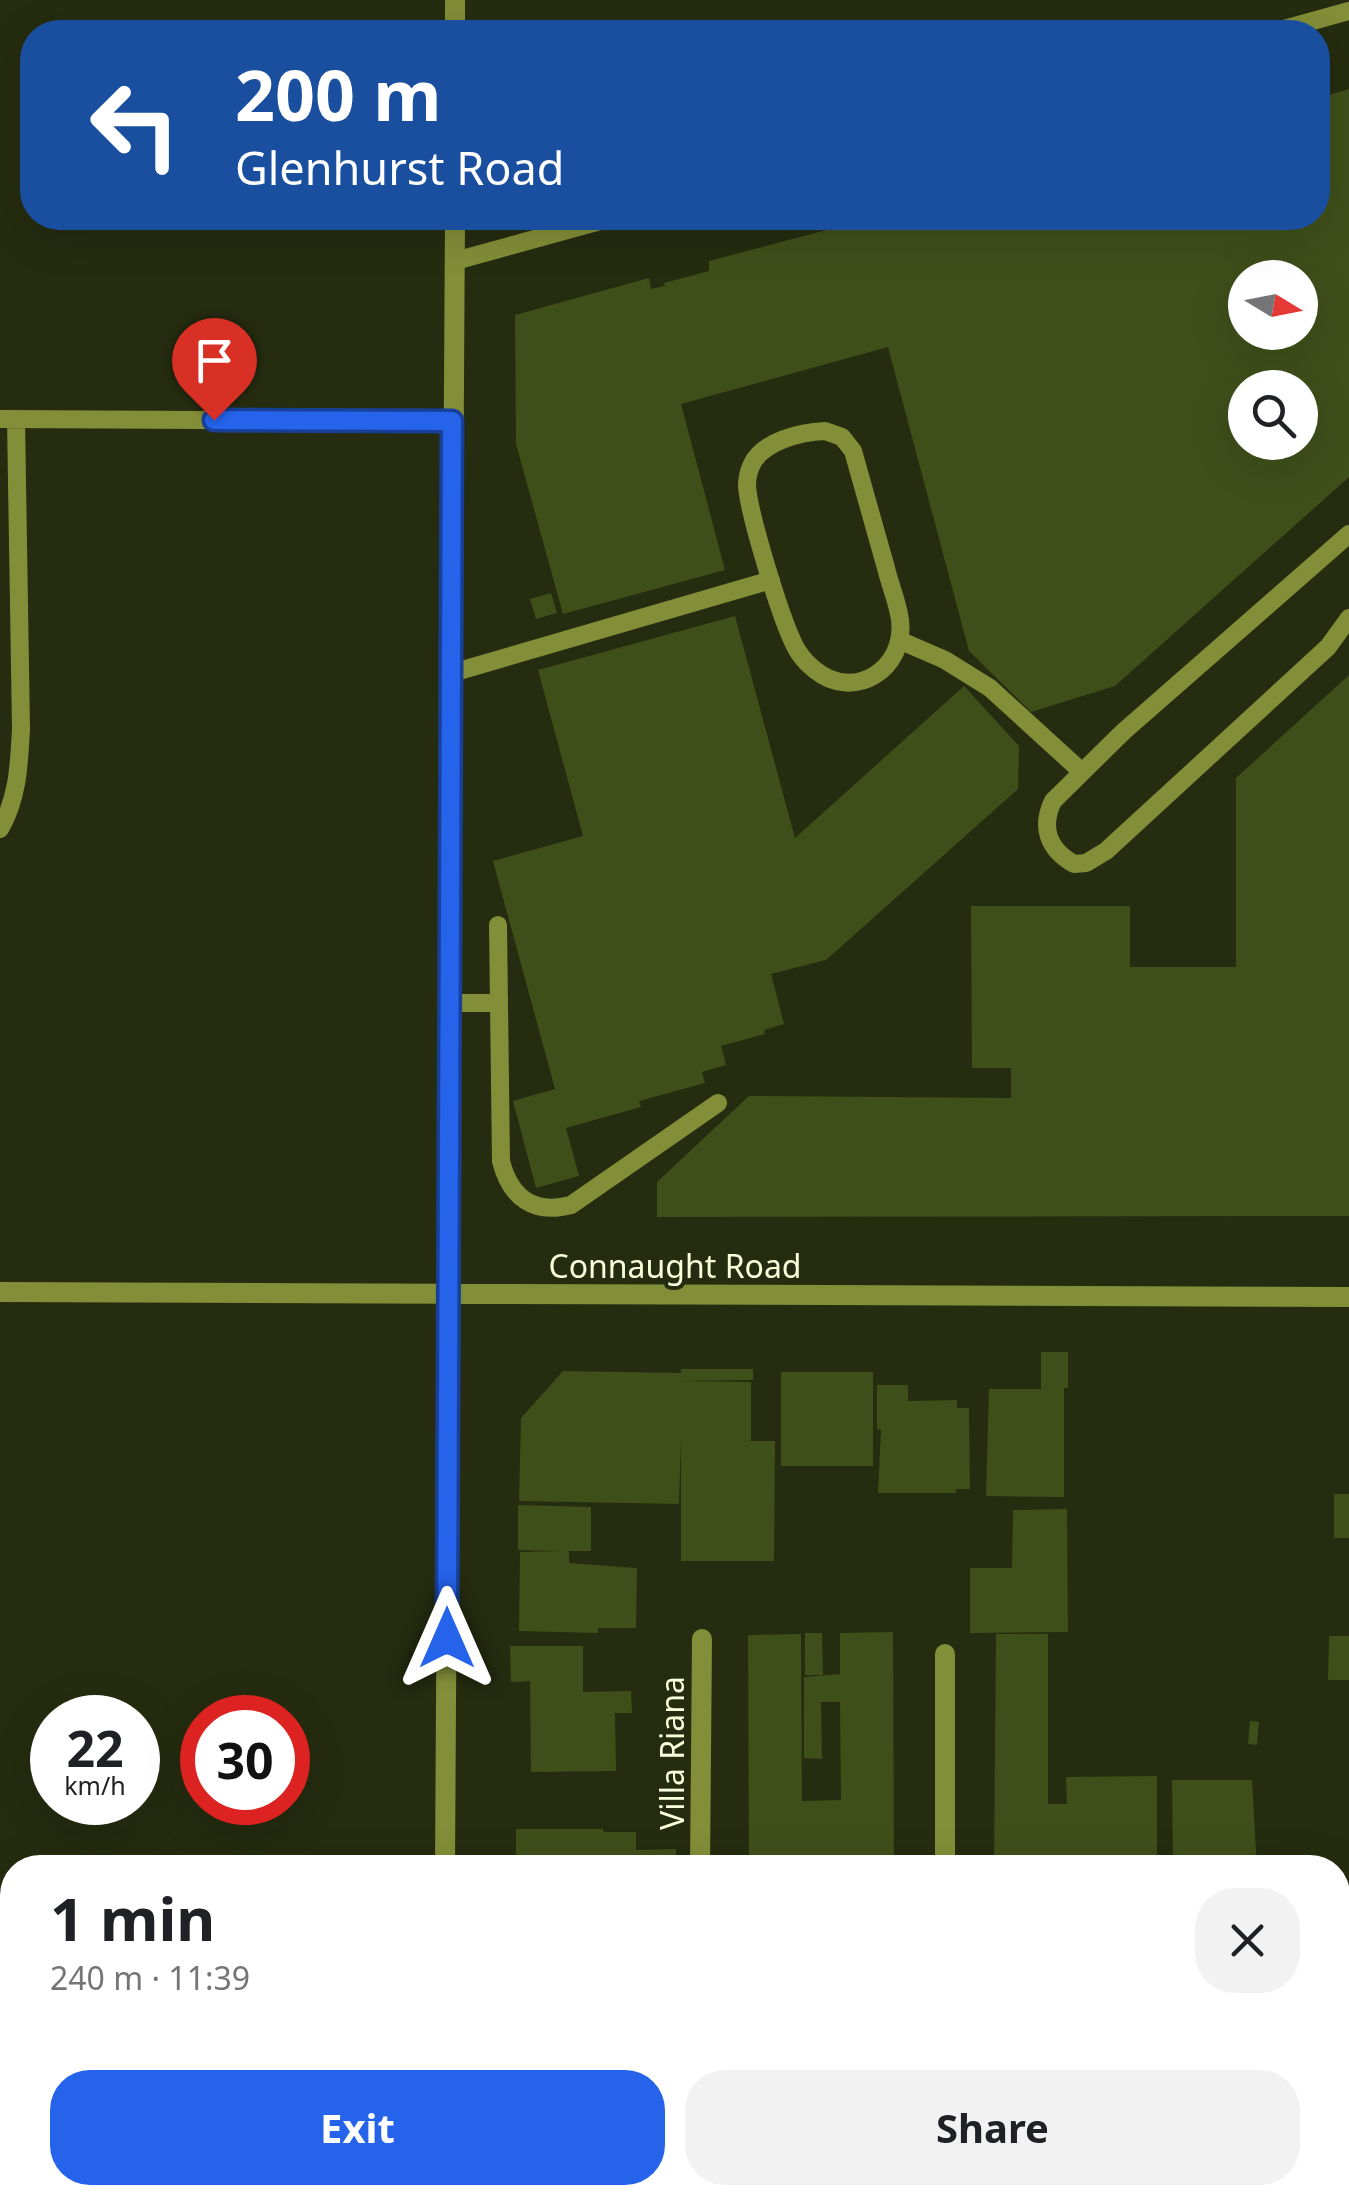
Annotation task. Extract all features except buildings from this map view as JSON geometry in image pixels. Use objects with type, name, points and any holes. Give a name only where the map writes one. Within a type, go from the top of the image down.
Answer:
[{"type":"street","points":[[445,1855],[455,230]]},
{"type":"street","name":"Connaught Road","points":[[0,1292],[1349,1297]]},
{"type":"street","name":"Villa Riana","points":[[700,1855],[702,1639]]},
{"type":"street","points":[[945,1654],[946,1855]]},
{"type":"lane","points":[[1316,20],[1349,11]]},
{"type":"lane","points":[[454,261],[567,230]]},
{"type":"lane","points":[[0,829],[12,804],[20,730],[8,419],[452,421]]},
{"type":"lane","points":[[825,431],[842,437],[853,451],[900,620],[900,640],[894,658],[880,674],[856,681],[837,682],[816,671],[798,652],[772,580],[747,486],[749,468],[756,455],[784,440],[825,431]]},
{"type":"lane","points":[[1349,534],[1123,732],[1052,801],[1046,816],[1047,834],[1054,849],[1074,864],[1086,863],[1106,851],[1328,647],[1349,618]]},
{"type":"lane","points":[[452,672],[772,580]]},
{"type":"lane","points":[[900,640],[944,660],[990,688],[1082,772]]},
{"type":"lane","points":[[498,925],[501,1160],[508,1183],[525,1202],[542,1208],[571,1205],[718,1102]]},
{"type":"lane","points":[[450,1003],[498,1004]]},
{"type":"route","points":[[214,420],[452,421],[447,1638]]}]
